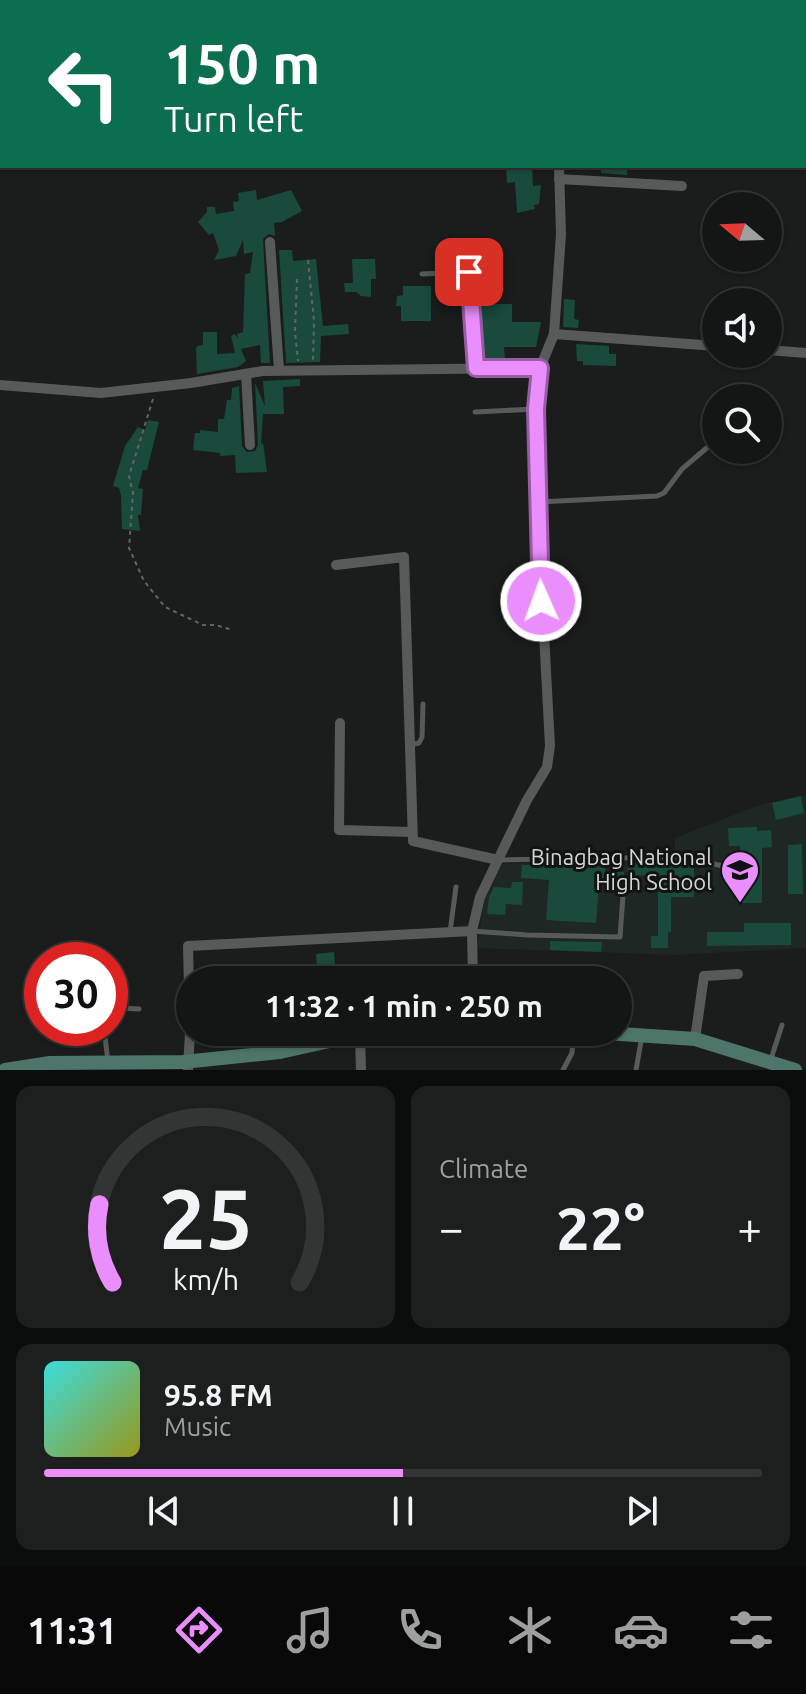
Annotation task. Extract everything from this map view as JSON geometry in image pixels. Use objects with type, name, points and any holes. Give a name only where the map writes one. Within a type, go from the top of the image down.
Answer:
[{"type":"main road","points":[[632,1035],[695,1039],[763,1064],[795,1070]]},
{"type":"main road","points":[[5,1070],[50,1063],[190,1066],[295,1046]]},
{"type":"street","points":[[473,966],[472,931],[480,897],[547,767],[549,756],[537,502],[536,409],[540,368],[554,334],[561,234],[559,168]]},
{"type":"street","points":[[559,179],[682,186]]},
{"type":"street","points":[[270,242],[279,370]]},
{"type":"street","points":[[554,334],[702,345]]},
{"type":"street","points":[[782,351],[806,353]]},
{"type":"street","points":[[0,385],[101,393],[279,370],[540,368]]},
{"type":"street","points":[[246,374],[250,445]]},
{"type":"street","points":[[336,565],[404,557],[413,841],[498,860]]},
{"type":"street","points":[[340,723],[339,830],[412,832]]},
{"type":"street","points":[[188,966],[188,946],[472,931]]},
{"type":"street","points":[[695,1039],[704,976],[738,974]]},
{"type":"street","points":[[360,1046],[361,1070]]},
{"type":"lane","points":[[422,274],[469,272],[476,368]]},
{"type":"lane","points":[[475,412],[536,409]]},
{"type":"lane","points":[[537,502],[657,496],[664,493],[682,469],[702,452]]},
{"type":"lane","points":[[409,745],[419,743],[422,737],[423,704]]},
{"type":"lane","points":[[498,860],[682,857],[732,868]]},
{"type":"lane","points":[[450,932],[456,887]]},
{"type":"lane","points":[[472,931],[620,937],[623,895]]},
{"type":"lane","points":[[128,1008],[139,1009]]},
{"type":"lane","points":[[763,1064],[782,1025]]},
{"type":"lane","points":[[636,1070],[643,1036]]},
{"type":"lane","points":[[264,1046],[264,1054]]},
{"type":"lane","points":[[563,1070],[573,1046]]},
{"type":"path","points":[[308,260],[314,321],[313,370]]},
{"type":"path","points":[[297,279],[295,331],[298,370]]},
{"type":"path","points":[[156,387],[129,476],[133,493],[129,548],[144,581],[165,607],[203,625],[233,630]]},
{"type":"shaded area","points":[[806,795],[806,948],[674,955],[477,948],[485,893],[499,864],[675,859],[675,838],[762,804]]},
{"type":"building","points":[[506,168],[532,168],[533,186],[541,185],[539,204],[534,205],[535,209],[517,213],[515,182],[507,183]]},
{"type":"building","points":[[601,168],[627,168],[627,175],[601,173]]},
{"type":"building","points":[[256,190],[257,200],[291,190],[302,211],[274,223],[275,236],[269,234],[263,239],[270,363],[261,363],[260,345],[241,349],[246,361],[238,367],[197,374],[196,349],[203,345],[203,332],[217,332],[217,354],[235,353],[231,336],[235,334],[238,339],[237,334],[243,332],[245,274],[250,273],[253,252],[244,254],[243,240],[236,256],[214,260],[219,250],[213,233],[209,235],[198,222],[207,212],[207,207],[215,207],[216,214],[234,211],[233,202],[239,201],[238,193]]},
{"type":"building","points":[[279,250],[292,250],[293,261],[316,259],[323,326],[348,324],[349,334],[321,336],[320,362],[286,363]]},
{"type":"building","points":[[352,259],[375,259],[376,279],[371,279],[371,297],[345,292],[344,283],[353,283]]},
{"type":"building","points":[[494,278],[494,304],[512,304],[512,322],[541,322],[536,347],[504,347],[505,360],[482,361],[475,279]]},
{"type":"building","points":[[403,286],[431,286],[431,321],[401,321],[401,306],[396,306],[397,296],[403,295]]},
{"type":"building","points":[[564,299],[575,300],[574,319],[579,320],[578,328],[563,327]]},
{"type":"building","points":[[576,344],[609,346],[609,354],[616,354],[616,366],[583,365],[583,361],[577,361]]},
{"type":"building","points":[[300,379],[300,386],[283,387],[284,414],[263,414],[261,444],[267,472],[236,473],[235,455],[220,456],[220,453],[193,450],[195,433],[200,433],[200,430],[218,432],[218,419],[224,419],[232,388],[239,386],[242,446],[247,452],[255,451],[258,445],[255,383],[265,406],[263,381]]},
{"type":"building","points":[[148,420],[159,422],[147,470],[143,470],[138,488],[143,489],[141,515],[138,515],[140,531],[122,529],[121,496],[119,488],[113,486],[125,446],[138,427],[145,430]]},
{"type":"building","points":[[801,796],[804,813],[776,820],[772,803]]},
{"type":"building","points":[[757,827],[757,831],[771,830],[772,847],[762,848],[762,903],[740,903],[740,846],[729,846],[728,828]]},
{"type":"building","points":[[802,844],[803,894],[788,894],[788,845]]},
{"type":"building","points":[[681,862],[694,865],[694,897],[671,897],[668,948],[651,948],[651,936],[658,936],[658,876],[627,875],[628,863]]},
{"type":"building","points":[[570,864],[624,872],[623,886],[599,886],[596,923],[546,920],[549,880],[521,878],[522,865]]},
{"type":"building","points":[[512,882],[523,882],[522,905],[506,904],[505,915],[487,914],[494,887],[511,888]]},
{"type":"building","points":[[744,923],[791,923],[791,945],[707,946],[707,932],[744,932]]},
{"type":"building","points":[[550,941],[602,942],[601,952],[550,950]]},
{"type":"building","points":[[334,952],[335,966],[317,966],[316,954]]},
{"type":"place","name":"Binagbag National High School","points":[[740,904]]},
{"type":"route","points":[[469,272],[476,368],[540,368],[536,409],[541,601]]}]
